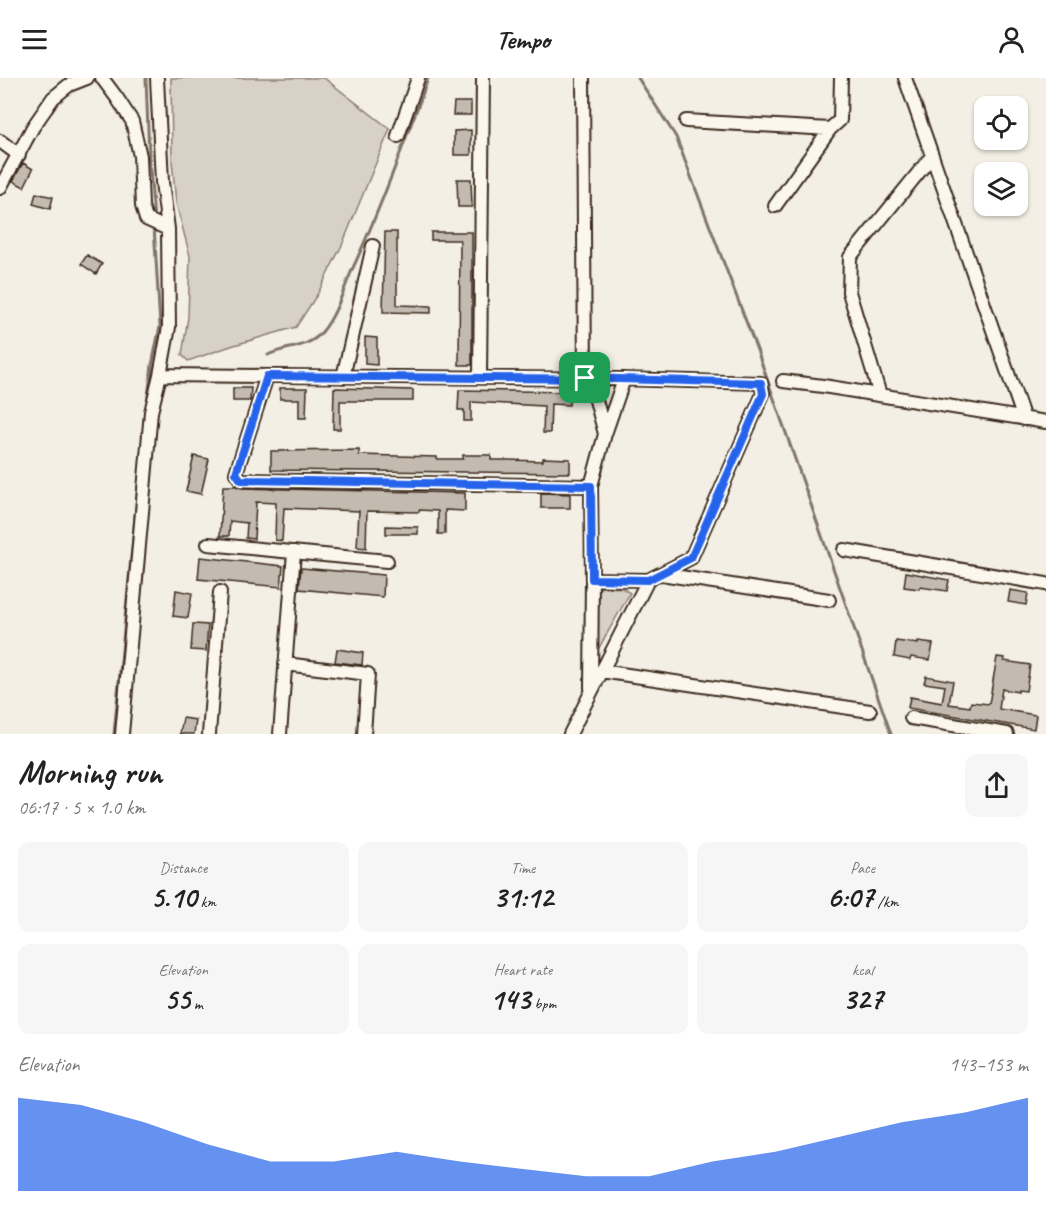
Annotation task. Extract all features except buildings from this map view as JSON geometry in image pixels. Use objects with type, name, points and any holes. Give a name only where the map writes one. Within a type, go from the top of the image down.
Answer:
[{"type":"street","points":[[0,188],[33,127],[53,98],[69,86],[87,78]]},
{"type":"street","points":[[102,78],[132,122],[140,156],[142,206],[146,219],[159,225]]},
{"type":"street","points":[[122,734],[151,412],[169,327],[159,225],[162,182],[157,78]]},
{"type":"street","points":[[398,135],[418,78]]},
{"type":"street","points":[[480,377],[483,78]]},
{"type":"street","points":[[583,78],[588,378],[605,434]]},
{"type":"street","points":[[775,206],[840,120],[841,78]]},
{"type":"street","points":[[905,78],[1024,419]]},
{"type":"street","points":[[686,121],[831,129]]},
{"type":"street","points":[[0,141],[19,155]]},
{"type":"street","points":[[880,395],[849,292],[850,256],[932,156]]},
{"type":"street","points":[[343,377],[373,246]]},
{"type":"street","points":[[160,375],[588,378],[761,383],[763,394],[691,558],[648,580],[592,579]]},
{"type":"street","points":[[267,376],[236,473],[241,480],[591,486]]},
{"type":"street","points":[[591,693],[591,486],[605,434],[624,379]]},
{"type":"street","points":[[783,381],[1046,422]]},
{"type":"street","points":[[208,544],[387,561]]},
{"type":"street","points":[[844,550],[1046,585]]},
{"type":"street","points":[[280,734],[294,552]]},
{"type":"street","points":[[661,574],[829,600]]},
{"type":"street","points":[[570,734],[648,580]]},
{"type":"street","points":[[209,734],[220,592]]},
{"type":"street","points":[[285,664],[368,674],[364,734]]},
{"type":"street","points":[[601,671],[870,711]]},
{"type":"street","points":[[911,717],[1007,734]]},
{"type":"shaded area","points":[[171,78],[324,78],[390,129],[342,245],[317,295],[296,327],[188,361],[182,355],[188,317],[190,256],[176,203],[172,161]]},
{"type":"shaded area","points":[[602,587],[622,588],[630,593],[596,653],[595,591]]},
{"type":"waterway","points":[[146,78],[154,219]]},
{"type":"waterway","points":[[268,355],[310,342],[322,332],[331,318],[379,207],[428,78]]},
{"type":"waterway","points":[[638,78],[676,137],[757,350],[891,734]]},
{"type":"waterway","points":[[147,404],[160,326],[154,226]]},
{"type":"waterway","points":[[114,734],[138,485]]},
{"type":"route","points":[[267,376],[585,378],[761,383],[763,394],[691,558],[648,580],[592,579],[591,486],[241,480],[236,473],[267,376]]}]
